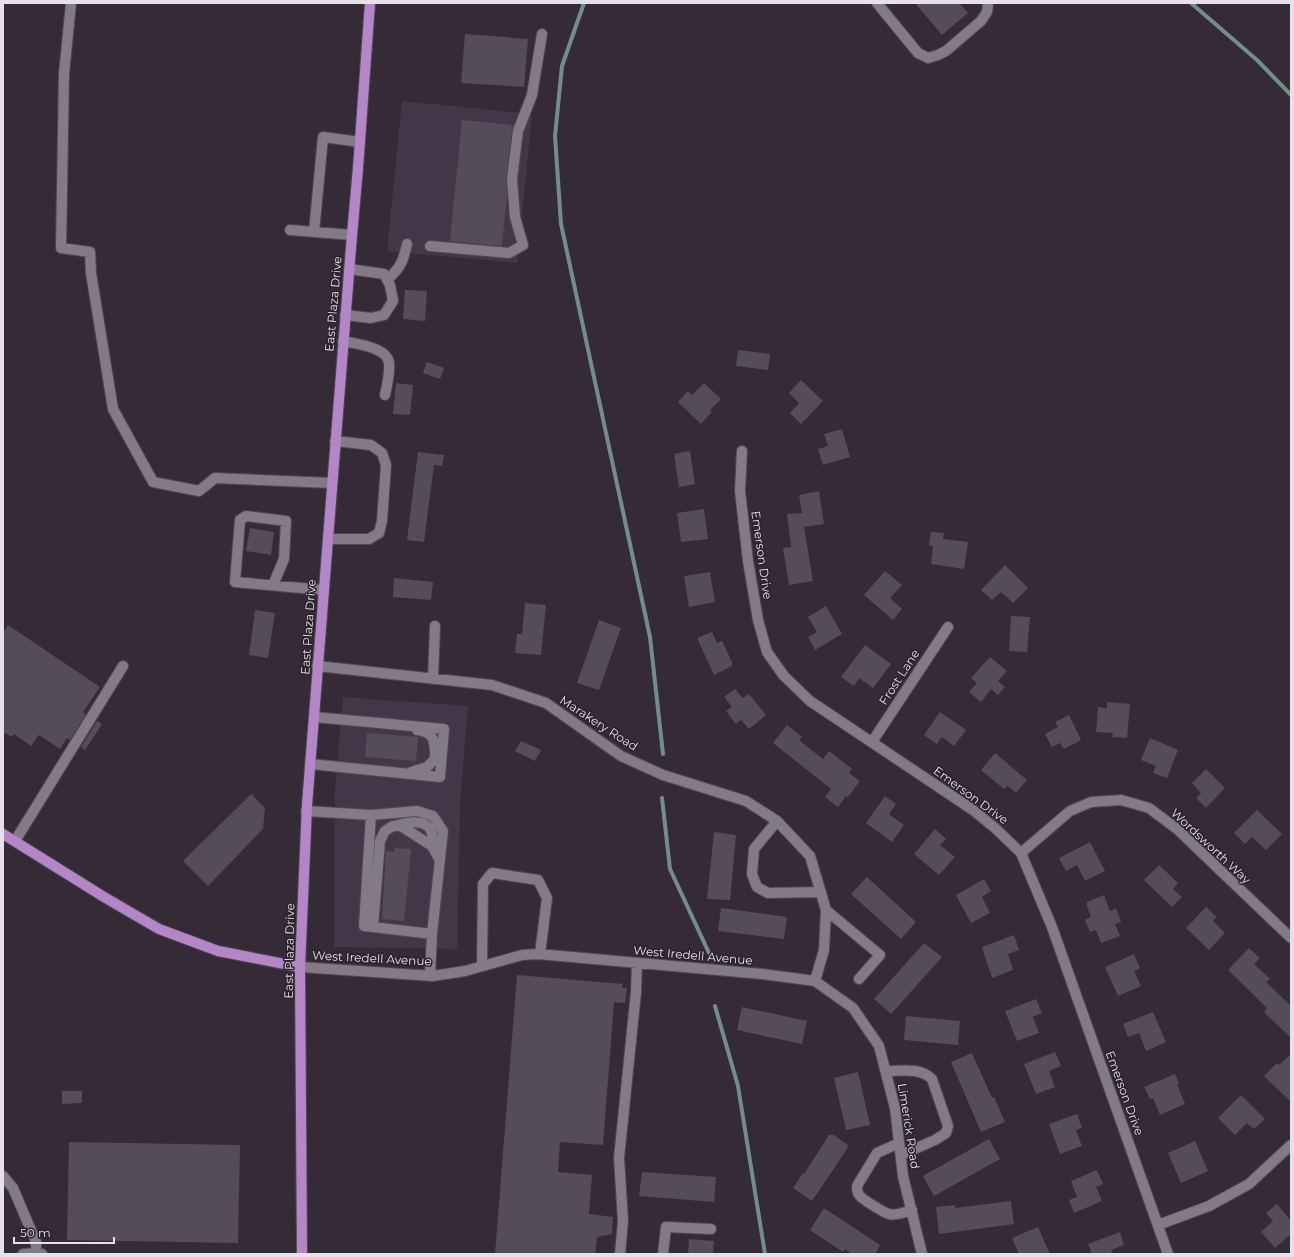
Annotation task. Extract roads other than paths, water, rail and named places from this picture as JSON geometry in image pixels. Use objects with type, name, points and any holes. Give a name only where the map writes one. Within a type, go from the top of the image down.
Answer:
[{"type":"main road","name":"East Plaza Drive","points":[[302,1254],[300,967],[306,811],[370,3]]},
{"type":"main road","name":"West Iredell Avenue","points":[[3,834],[104,897],[159,929],[218,951],[300,967]]},
{"type":"street","points":[[71,3],[64,74],[61,248],[90,252],[91,273],[113,409],[153,482],[199,491],[215,478],[332,483]]},
{"type":"street","points":[[877,3],[918,53],[928,58],[938,56],[981,21],[987,12],[988,3]]},
{"type":"street","points":[[430,246],[509,253],[523,245],[515,217],[512,180],[518,131],[532,95],[542,34]]},
{"type":"street","points":[[314,232],[323,137],[360,142]]},
{"type":"street","points":[[290,230],[352,235]]},
{"type":"street","points":[[387,280],[396,272],[404,260],[407,244]]},
{"type":"street","points":[[345,315],[371,318],[384,315],[393,300],[390,285],[384,274],[349,268]]},
{"type":"street","points":[[343,341],[378,350],[386,355],[389,363],[385,395]]},
{"type":"street","points":[[328,540],[369,539],[379,533],[382,521],[386,465],[382,453],[371,445],[335,441]]},
{"type":"street","name":"Emerson Drive","points":[[742,451],[740,490],[748,561],[758,620],[767,652],[784,676],[810,701],[973,810],[1021,852],[1052,927],[1168,1254]]},
{"type":"street","points":[[273,585],[284,559],[286,521],[246,516],[240,520],[235,582],[324,590]]},
{"type":"street","points":[[433,679],[435,626]]},
{"type":"street","name":"Frost Lane","points":[[872,742],[948,627]]},
{"type":"street","points":[[15,841],[123,666]]},
{"type":"street","name":"Marakery Road","points":[[318,666],[492,685],[546,704],[622,756],[663,775],[746,801],[777,821],[810,856],[826,910],[824,950],[815,981]]},
{"type":"street","points":[[310,764],[440,776],[444,729],[314,717]]},
{"type":"street","points":[[364,722],[378,727],[424,731],[431,736],[435,742],[435,759],[426,767],[405,773]]},
{"type":"street","name":"Wordsworth Way","points":[[1021,852],[1070,812],[1091,802],[1121,800],[1149,808],[1177,829],[1291,938]]},
{"type":"street","points":[[306,811],[371,815],[417,811],[433,816],[443,831],[432,934],[430,976]]},
{"type":"street","points":[[371,815],[364,926],[432,934]]},
{"type":"street","points":[[777,821],[754,849],[752,874],[757,888],[768,893],[821,892]]},
{"type":"street","points":[[373,927],[380,841],[385,831],[393,826],[408,822],[418,822],[427,825],[432,833],[432,846],[440,861]]},
{"type":"street","points":[[393,826],[401,826],[432,846]]},
{"type":"street","points":[[482,966],[483,884],[492,873],[538,880],[547,898],[540,954]]},
{"type":"street","points":[[826,910],[880,955],[859,980]]},
{"type":"street","name":"West Iredell Avenue","points":[[300,967],[430,976],[465,971],[522,955],[540,954],[762,974],[815,981]]},
{"type":"street","points":[[620,1254],[623,1221],[618,1158],[636,992],[637,963]]},
{"type":"street","name":"Limerick Road","points":[[815,981],[853,1008],[879,1046],[895,1108],[903,1176],[922,1254]]},
{"type":"street","points":[[886,1071],[914,1071],[924,1072],[928,1075],[932,1079],[948,1126],[946,1133],[935,1140],[901,1155]]},
{"type":"street","points":[[900,1143],[877,1153],[857,1186],[857,1191],[864,1200],[888,1214],[895,1215],[912,1210]]},
{"type":"street","points":[[1158,1225],[1209,1206],[1249,1184],[1291,1145]]},
{"type":"street","points":[[3,1176],[13,1188],[36,1242],[39,1254],[22,1254]]},
{"type":"street","points":[[663,1254],[666,1227],[711,1229]]},
{"type":"waterway","points":[[584,3],[562,66],[555,136],[561,224],[650,637],[663,754]]},
{"type":"waterway","points":[[1191,3],[1257,60],[1291,95]]},
{"type":"waterway","points":[[662,798],[670,869],[709,953]]},
{"type":"waterway","points":[[715,1006],[738,1086],[765,1254]]}]
